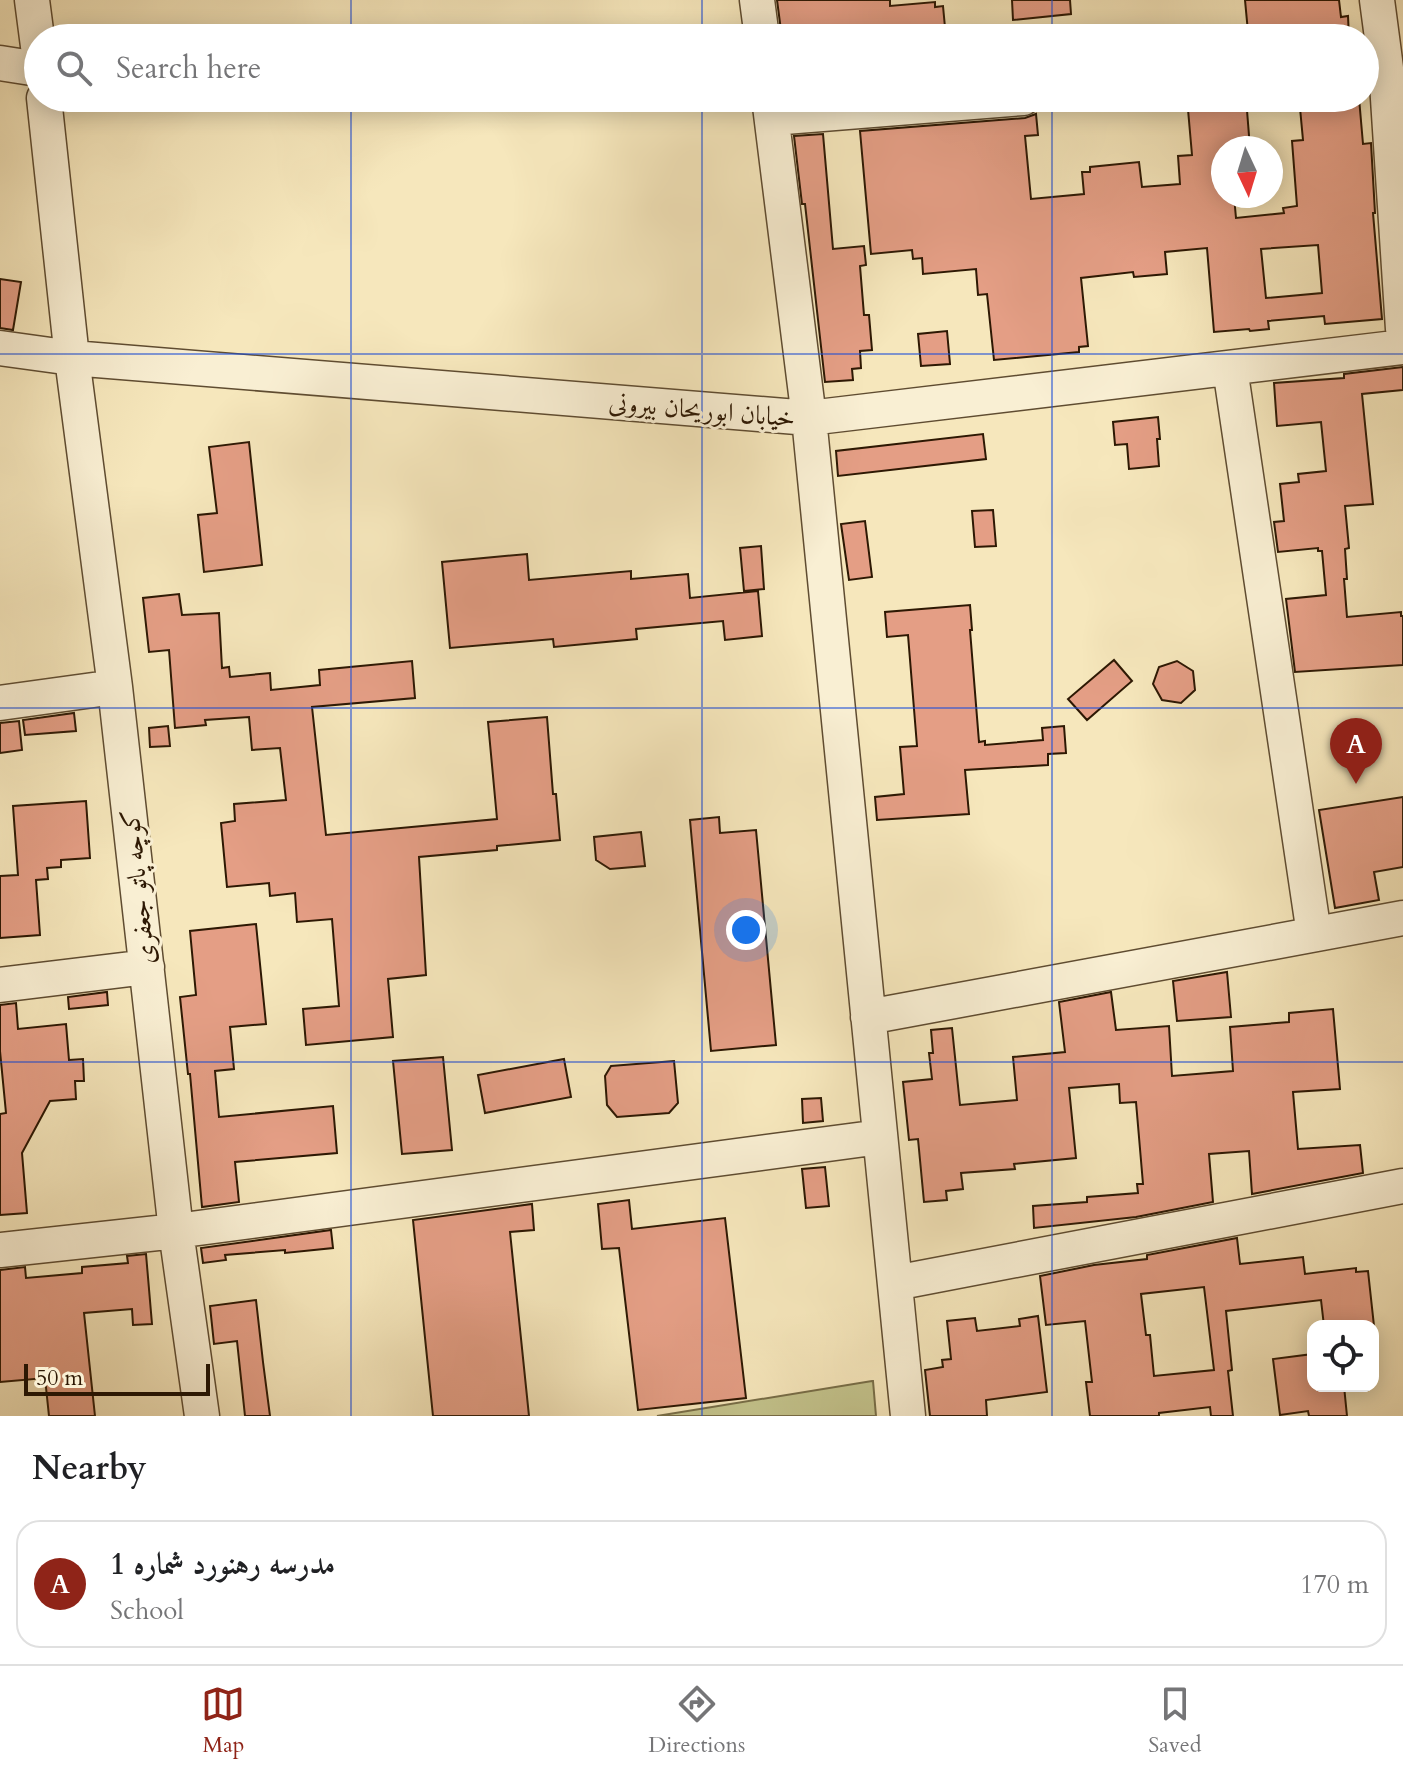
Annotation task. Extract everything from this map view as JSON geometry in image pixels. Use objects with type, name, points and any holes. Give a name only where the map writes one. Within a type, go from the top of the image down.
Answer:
[{"type":"street","points":[[32,0],[35,24]]},
{"type":"street","points":[[757,0],[760,24]]},
{"type":"street","points":[[1376,24],[1377,0]]},
{"type":"street","points":[[0,63],[24,67]]},
{"type":"street","points":[[1379,106],[1403,329]]},
{"type":"street","name":"کوچه پاتو جعفری","points":[[46,112],[72,358],[115,687],[176,1231],[202,1416]]},
{"type":"street","points":[[771,112],[809,418],[908,1416]]},
{"type":"street","name":"خیابان ابوریحان بیرونی","points":[[0,348],[72,358],[809,418],[1403,347]]},
{"type":"street","points":[[1230,368],[1314,934]]},
{"type":"street","points":[[0,703],[115,687]]},
{"type":"street","points":[[868,1017],[1403,918]]},
{"type":"street","points":[[0,985],[147,967]]},
{"type":"street","points":[[0,1250],[176,1231],[880,1137]]},
{"type":"street","points":[[895,1283],[1403,1186]]},
{"type":"green space","points":[[872,1381],[876,1416],[657,1416]]},
{"type":"building","points":[[777,0],[890,0],[890,6],[935,2],[935,7],[943,6],[945,24],[780,24]]},
{"type":"building","points":[[1012,0],[1070,0],[1071,14],[1013,20]]},
{"type":"building","points":[[1245,0],[1339,0],[1341,17],[1348,16],[1348,24],[1247,24]]},
{"type":"building","points":[[1188,112],[1247,112],[1249,136],[1211,136],[1211,208],[1235,208],[1236,218],[1284,213],[1283,208],[1297,206],[1292,141],[1303,140],[1300,112],[1360,112],[1363,144],[1371,143],[1382,319],[1325,324],[1324,316],[1268,321],[1269,329],[1214,332],[1207,248],[1165,252],[1167,274],[1134,277],[1133,272],[1081,278],[1088,346],[1079,347],[1079,352],[994,360],[987,294],[978,295],[976,269],[923,274],[922,258],[913,259],[912,250],[871,254],[860,131],[1025,118],[1036,114],[1038,135],[1025,136],[1031,199],[1084,194],[1082,172],[1090,172],[1090,167],[1139,162],[1142,187],[1180,184],[1178,156],[1192,155]],"holes":[[[1318,245],[1322,293],[1266,298],[1261,249]]]},
{"type":"building","points":[[823,134],[833,249],[864,246],[866,265],[860,266],[864,315],[869,315],[872,350],[860,351],[861,368],[852,369],[853,380],[825,382],[805,204],[802,204],[794,136]]},
{"type":"building","points":[[0,279],[21,282],[13,330],[0,328]]},
{"type":"building","points":[[947,331],[950,364],[921,366],[918,334]]},
{"type":"building","points":[[1403,367],[1403,390],[1362,394],[1373,504],[1345,506],[1349,548],[1345,549],[1347,579],[1344,579],[1347,617],[1401,612],[1403,665],[1295,672],[1286,599],[1326,595],[1322,551],[1318,548],[1278,552],[1274,522],[1284,521],[1280,484],[1299,482],[1298,474],[1326,471],[1321,422],[1277,426],[1274,383],[1344,378],[1344,374]]},
{"type":"building","points":[[1158,417],[1159,466],[1129,469],[1127,444],[1115,445],[1113,422]]},
{"type":"building","points":[[983,434],[986,459],[838,476],[836,451]]},
{"type":"building","points":[[249,442],[262,565],[204,572],[198,515],[217,513],[209,447]]},
{"type":"building","points":[[993,510],[996,546],[975,547],[972,511]]},
{"type":"building","points":[[865,521],[872,577],[849,580],[841,524]]},
{"type":"building","points":[[761,546],[764,589],[744,591],[740,548]]},
{"type":"building","points":[[527,554],[529,580],[631,571],[631,579],[688,574],[690,598],[758,591],[762,636],[725,640],[723,621],[636,629],[637,639],[554,647],[553,639],[450,648],[442,562]]},
{"type":"building","points":[[179,594],[182,615],[219,613],[222,668],[229,667],[230,677],[270,673],[271,690],[320,685],[319,670],[412,661],[415,698],[312,707],[326,835],[497,819],[488,722],[547,717],[560,840],[419,857],[426,975],[388,979],[393,1037],[306,1045],[303,1009],[339,1006],[332,919],[297,922],[295,893],[270,896],[269,883],[227,887],[221,823],[235,821],[234,804],[286,800],[280,748],[252,750],[249,717],[205,720],[206,725],[175,728],[169,650],[149,652],[143,598]]},
{"type":"building","points":[[970,605],[979,742],[985,741],[985,745],[1043,740],[1042,728],[1064,726],[1066,753],[1048,754],[1048,765],[965,770],[969,814],[877,820],[875,797],[904,794],[900,747],[917,746],[908,635],[887,637],[885,612]]},
{"type":"building","points":[[1114,660],[1132,681],[1087,720],[1068,699]]},
{"type":"building","points":[[1177,661],[1193,671],[1195,690],[1181,703],[1162,700],[1153,684],[1159,667]]},
{"type":"building","points":[[74,713],[76,731],[25,735],[23,720]]},
{"type":"building","points":[[19,721],[22,750],[0,753],[0,723]]},
{"type":"building","points":[[168,726],[170,746],[150,747],[149,728]]},
{"type":"building","points":[[1403,797],[1403,867],[1374,872],[1379,900],[1335,908],[1319,810]]},
{"type":"building","points":[[86,801],[90,858],[61,860],[61,867],[47,868],[48,879],[36,880],[40,935],[0,938],[0,876],[18,875],[13,806]]},
{"type":"building","points":[[719,817],[720,833],[756,830],[776,1045],[711,1051],[690,820]]},
{"type":"building","points":[[641,832],[645,866],[610,869],[596,860],[594,837]]},
{"type":"building","points":[[256,924],[266,1024],[230,1027],[234,1069],[215,1071],[219,1117],[333,1106],[337,1153],[235,1162],[239,1202],[202,1207],[180,997],[196,995],[190,931]]},
{"type":"building","points":[[1227,972],[1231,1017],[1177,1021],[1173,981]]},
{"type":"building","points":[[107,992],[108,1005],[69,1009],[68,997]]},
{"type":"building","points":[[1111,992],[1116,1030],[1169,1026],[1172,1076],[1233,1071],[1230,1027],[1289,1022],[1289,1013],[1333,1009],[1340,1089],[1293,1092],[1298,1149],[1360,1145],[1363,1173],[1252,1194],[1249,1151],[1209,1154],[1213,1202],[1136,1217],[1034,1228],[1033,1206],[1087,1202],[1087,1197],[1138,1193],[1137,1184],[1143,1184],[1136,1102],[1120,1103],[1119,1084],[1069,1088],[1076,1158],[1014,1164],[1015,1169],[961,1173],[963,1189],[946,1191],[947,1200],[924,1202],[918,1139],[909,1140],[903,1082],[932,1079],[929,1053],[933,1053],[931,1030],[952,1028],[960,1105],[1017,1100],[1013,1057],[1065,1052],[1059,1002]]},
{"type":"building","points":[[16,1003],[18,1029],[66,1024],[69,1060],[83,1059],[84,1081],[75,1081],[76,1099],[50,1101],[22,1153],[27,1213],[0,1215],[0,1114],[6,1113],[0,1051],[0,1005]]},
{"type":"building","points":[[443,1057],[452,1150],[402,1154],[393,1061]]},
{"type":"building","points":[[564,1059],[571,1097],[485,1113],[478,1075]]},
{"type":"building","points":[[674,1061],[678,1103],[669,1113],[617,1117],[607,1105],[605,1076],[611,1066]]},
{"type":"building","points":[[821,1098],[823,1121],[803,1123],[802,1099]]},
{"type":"building","points":[[825,1167],[829,1206],[806,1208],[802,1169]]},
{"type":"building","points":[[629,1200],[632,1229],[725,1218],[746,1398],[638,1410],[619,1248],[602,1249],[598,1204]]},
{"type":"building","points":[[532,1204],[534,1230],[510,1232],[529,1416],[433,1416],[413,1220]]},
{"type":"building","points":[[331,1230],[333,1248],[225,1255],[226,1260],[203,1263],[201,1248]]},
{"type":"building","points":[[1237,1238],[1240,1264],[1303,1257],[1305,1274],[1356,1268],[1356,1272],[1368,1271],[1373,1320],[1323,1320],[1321,1300],[1226,1311],[1233,1416],[1211,1416],[1210,1407],[1159,1413],[1159,1416],[1090,1416],[1086,1382],[1092,1382],[1085,1321],[1046,1325],[1040,1276],[1147,1259],[1147,1255]],"holes":[[[1204,1287],[1214,1370],[1154,1376],[1150,1335],[1146,1335],[1141,1294]]]},
{"type":"building","points":[[146,1254],[152,1324],[133,1325],[132,1309],[84,1313],[95,1416],[49,1416],[45,1378],[0,1382],[0,1270],[25,1267],[26,1278],[82,1273],[82,1267],[128,1263],[127,1256]]},
{"type":"building","points":[[256,1300],[270,1416],[245,1416],[237,1341],[214,1344],[210,1306]]},
{"type":"building","points":[[1038,1316],[1047,1392],[986,1400],[987,1416],[930,1416],[925,1370],[943,1367],[942,1360],[951,1359],[947,1321],[975,1318],[977,1331],[1020,1326],[1019,1319]]},
{"type":"building","points":[[1307,1355],[1307,1392],[1345,1392],[1347,1416],[1309,1416],[1308,1411],[1280,1415],[1273,1359]]},
{"type":"place","name":"مدرسه رهنورد شماره 1","points":[[1356,784]]}]
